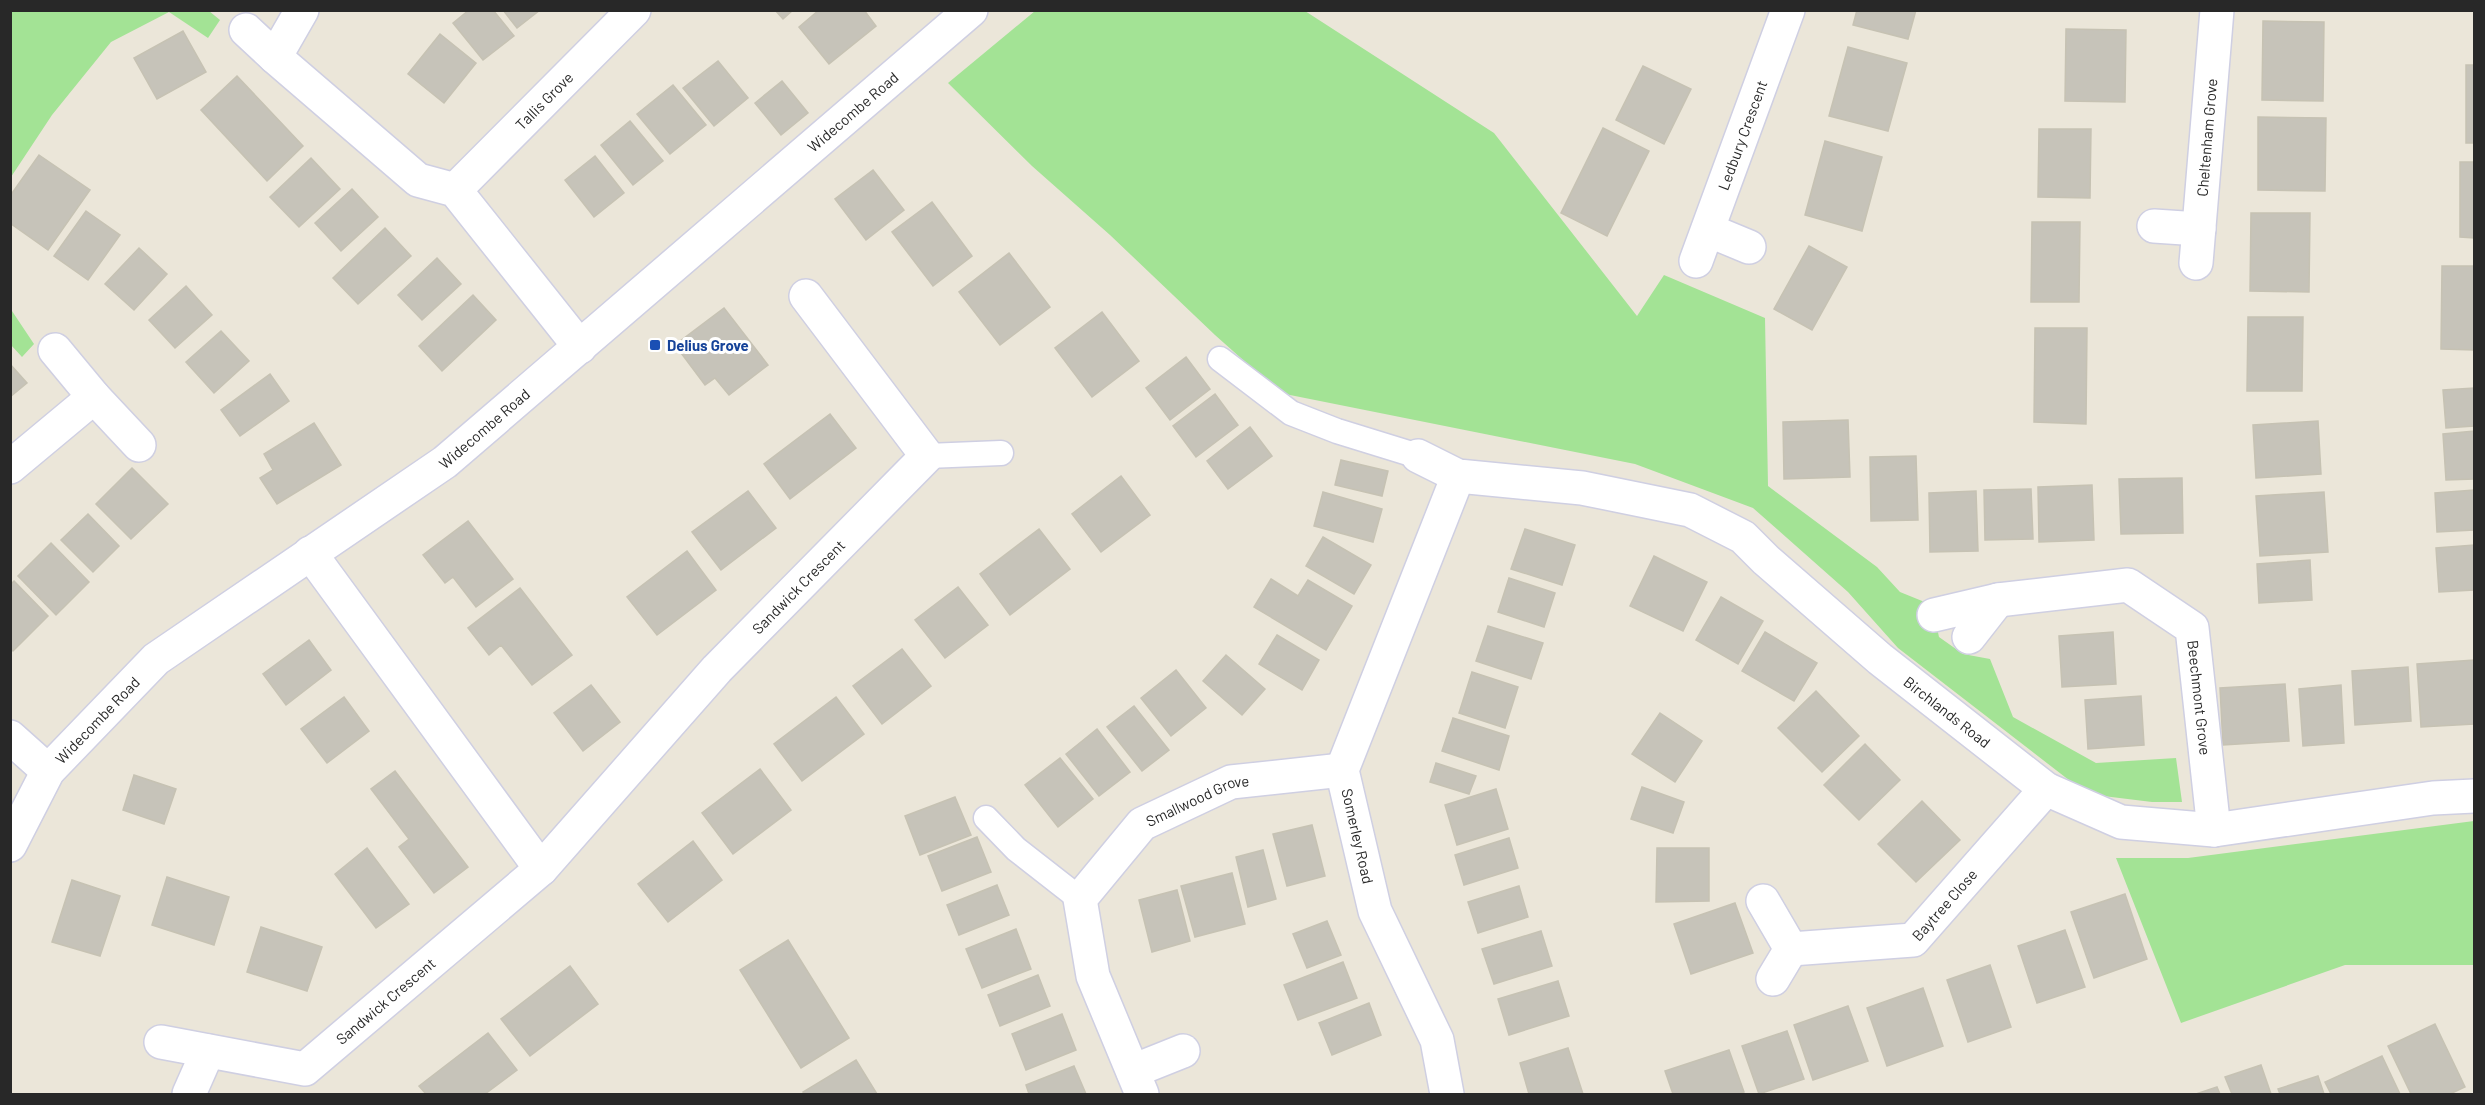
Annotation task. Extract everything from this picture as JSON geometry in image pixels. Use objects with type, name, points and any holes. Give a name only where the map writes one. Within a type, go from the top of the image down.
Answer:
[{"type":"street","points":[[275,57],[302,10]]},
{"type":"street","name":"Tallis Grove","points":[[454,190],[634,10]]},
{"type":"street","name":"Widecombe Road","points":[[10,845],[48,771],[156,659],[445,462],[971,10]]},
{"type":"street","name":"Ledbury Crescent","points":[[1696,261],[1788,10]]},
{"type":"street","name":"Cheltenham Grove","points":[[2196,263],[2217,10]]},
{"type":"street","points":[[246,30],[418,180],[454,190],[580,347]]},
{"type":"street","points":[[2154,226],[2199,229]]},
{"type":"street","points":[[1708,230],[1749,247]]},
{"type":"street","points":[[806,296],[927,456]]},
{"type":"street","points":[[54,350],[94,398],[139,444]]},
{"type":"street","points":[[10,467],[94,398]]},
{"type":"street","name":"Sandwick Crescent","points":[[161,1042],[305,1069],[541,869],[717,669],[927,456]]},
{"type":"street","points":[[1418,456],[1458,476]]},
{"type":"street","name":"Somerley Road","points":[[1447,1095],[1437,1040],[1375,911],[1342,770],[1458,476]]},
{"type":"street","name":"Birchlands Road","points":[[1458,476],[1582,488],[1689,510],[1743,537],[1766,560],[1880,659],[2046,789],[2121,822],[2214,830],[2433,798],[2475,796]]},
{"type":"street","points":[[310,553],[541,869]]},
{"type":"street","name":"Beechmont Grove","points":[[1934,615],[1998,600],[2128,585],[2192,628],[2214,830]]},
{"type":"street","points":[[1969,637],[1998,600]]},
{"type":"street","points":[[10,737],[48,771]]},
{"type":"street","name":"Smallwood Grove","points":[[1080,899],[1142,824],[1231,782],[1342,770]]},
{"type":"street","name":"Baytree Close","points":[[1791,949],[1913,940],[2046,789]]},
{"type":"street","points":[[1080,899],[1093,976],[1137,1083],[1183,1051]]},
{"type":"street","points":[[1763,901],[1791,949],[1773,979]]},
{"type":"street","points":[[189,1095],[208,1051]]},
{"type":"lane","points":[[1220,359],[1291,413],[1337,431],[1418,456]]},
{"type":"lane","points":[[927,456],[1002,453]]},
{"type":"lane","points":[[986,818],[1016,849],[1080,899]]},
{"type":"green space","points":[[11,11],[209,11],[220,20],[208,38],[169,12],[111,42],[52,115],[11,177]]},
{"type":"green space","points":[[1035,11],[1305,11],[1494,133],[1637,316],[1664,275],[1765,318],[1768,486],[1877,567],[1900,592],[1932,605],[1939,637],[1963,654],[1990,659],[2013,717],[2096,763],[2176,758],[2182,802],[2152,802],[2087,794],[1898,648],[1848,592],[1753,508],[1635,464],[1280,393],[1032,166],[948,83]]},
{"type":"green space","points":[[10,308],[34,344],[22,357],[11,345]]},
{"type":"green space","points":[[2474,821],[2474,965],[2345,965],[2181,1023],[2116,858],[2188,858]]},
{"type":"building","points":[[469,10],[493,10],[514,36],[483,60],[453,23]]},
{"type":"building","points":[[503,10],[540,10],[517,28]]},
{"type":"building","points":[[775,10],[793,10],[783,19]]},
{"type":"building","points":[[819,10],[864,10],[876,26],[829,64],[799,27]]},
{"type":"building","points":[[1857,10],[1916,10],[1908,39],[1853,25]]},
{"type":"building","points":[[2263,21],[2324,22],[2323,101],[2262,100]]},
{"type":"building","points":[[2066,29],[2126,30],[2125,102],[2065,101]]},
{"type":"building","points":[[183,31],[206,72],[157,99],[134,58]]},
{"type":"building","points":[[440,34],[476,63],[444,103],[408,74]]},
{"type":"building","points":[[1848,47],[1907,63],[1888,131],[1829,116]]},
{"type":"building","points":[[718,61],[748,98],[714,126],[683,88]]},
{"type":"building","points":[[2466,65],[2474,65],[2474,143],[2466,143]]},
{"type":"building","points":[[1643,66],[1691,89],[1664,144],[1616,120]]},
{"type":"building","points":[[237,76],[303,146],[267,181],[201,110]]},
{"type":"building","points":[[782,81],[808,113],[781,135],[755,103]]},
{"type":"building","points":[[673,85],[706,125],[670,154],[637,114]]},
{"type":"building","points":[[2258,117],[2326,118],[2325,191],[2258,190]]},
{"type":"building","points":[[630,121],[663,161],[633,185],[601,145]]},
{"type":"building","points":[[1603,128],[1649,151],[1607,236],[1561,213]]},
{"type":"building","points":[[2039,129],[2091,129],[2090,198],[2038,197]]},
{"type":"building","points":[[1825,141],[1882,157],[1862,231],[1805,215]]},
{"type":"building","points":[[39,155],[90,190],[48,250],[10,223],[10,196]]},
{"type":"building","points":[[595,156],[624,193],[594,217],[565,180]]},
{"type":"building","points":[[311,158],[340,189],[299,227],[270,197]]},
{"type":"building","points":[[2460,162],[2474,162],[2474,238],[2460,237]]},
{"type":"building","points":[[873,170],[904,210],[866,240],[835,199]]},
{"type":"building","points":[[352,189],[378,217],[341,251],[315,223]]},
{"type":"building","points":[[932,202],[972,256],[933,286],[892,232]]},
{"type":"building","points":[[86,211],[120,235],[88,280],[54,256]]},
{"type":"building","points":[[2251,213],[2310,213],[2309,292],[2250,291]]},
{"type":"building","points":[[2032,222],[2080,222],[2079,302],[2031,302]]},
{"type":"building","points":[[385,228],[411,256],[358,304],[333,278]]},
{"type":"building","points":[[1809,246],[1847,267],[1812,330],[1774,309]]},
{"type":"building","points":[[139,248],[167,274],[134,310],[105,284]]},
{"type":"building","points":[[1009,253],[1050,307],[1000,345],[959,292]]},
{"type":"building","points":[[437,258],[461,284],[422,320],[398,295]]},
{"type":"building","points":[[2442,266],[2474,266],[2474,350],[2441,349]]},
{"type":"building","points":[[186,286],[212,315],[175,348],[149,320]]},
{"type":"building","points":[[473,295],[496,320],[442,371],[419,346]]},
{"type":"building","points":[[724,308],[768,365],[729,395],[715,378],[705,385],[675,345]]},
{"type":"building","points":[[1102,312],[1139,361],[1092,397],[1055,348]]},
{"type":"building","points":[[2248,317],[2303,317],[2302,391],[2247,391]]},
{"type":"building","points":[[2035,328],[2087,328],[2086,424],[2034,422]]},
{"type":"building","points":[[221,331],[249,361],[214,393],[186,362]]},
{"type":"building","points":[[1186,357],[1210,389],[1170,420],[1146,388]]},
{"type":"building","points":[[10,364],[27,383],[10,397]]},
{"type":"building","points":[[270,374],[289,401],[240,436],[221,410]]},
{"type":"building","points":[[2474,388],[2474,426],[2446,428],[2443,390]]},
{"type":"building","points":[[1215,394],[1238,425],[1196,457],[1173,426]]},
{"type":"building","points":[[830,414],[856,448],[790,499],[764,464]]},
{"type":"building","points":[[1848,420],[1850,477],[1784,479],[1783,422]]},
{"type":"building","points":[[2318,421],[2321,474],[2256,478],[2253,425]]},
{"type":"building","points":[[314,423],[341,465],[277,504],[260,478],[273,470],[264,454]]},
{"type":"building","points":[[1250,427],[1272,456],[1228,489],[1207,461]]},
{"type":"building","points":[[2474,431],[2474,479],[2446,480],[2443,434]]},
{"type":"building","points":[[1916,456],[1918,520],[1871,521],[1870,457]]},
{"type":"building","points":[[1341,460],[1388,471],[1382,496],[1335,485]]},
{"type":"building","points":[[132,468],[168,504],[131,539],[96,504]]},
{"type":"building","points":[[1121,476],[1150,515],[1101,552],[1072,514]]},
{"type":"building","points":[[2182,478],[2183,533],[2121,534],[2119,479]]},
{"type":"building","points":[[2092,485],[2094,540],[2039,542],[2038,487]]},
{"type":"building","points":[[2031,489],[2033,539],[1985,540],[1984,490]]},
{"type":"building","points":[[2474,490],[2474,530],[2437,532],[2435,493]]},
{"type":"building","points":[[748,491],[776,528],[721,570],[692,532]]},
{"type":"building","points":[[1976,491],[1978,551],[1930,552],[1929,493]]},
{"type":"building","points":[[1323,492],[1382,509],[1373,542],[1314,526]]},
{"type":"building","points":[[2324,492],[2328,552],[2260,556],[2256,496]]},
{"type":"building","points":[[88,514],[119,546],[93,572],[61,540]]},
{"type":"building","points":[[468,521],[513,579],[476,607],[453,577],[445,583],[423,555]]},
{"type":"building","points":[[1039,529],[1070,569],[1010,615],[980,574]]},
{"type":"building","points":[[1525,529],[1575,545],[1562,585],[1511,569]]},
{"type":"building","points":[[1323,537],[1371,565],[1354,594],[1306,566]]},
{"type":"building","points":[[51,543],[89,582],[56,615],[18,576]]},
{"type":"building","points":[[2474,545],[2474,590],[2439,592],[2436,548]]},
{"type":"building","points":[[687,551],[716,590],[657,635],[627,597]]},
{"type":"building","points":[[1654,556],[1707,582],[1683,631],[1630,606]]},
{"type":"building","points":[[2310,560],[2312,600],[2259,603],[2257,564]]},
{"type":"building","points":[[1509,578],[1555,593],[1544,627],[1498,612]]},
{"type":"building","points":[[1271,579],[1298,596],[1308,580],[1352,606],[1326,650],[1254,607]]},
{"type":"building","points":[[14,581],[48,616],[13,651],[10,648],[10,585]]},
{"type":"building","points":[[958,587],[988,625],[945,658],[915,620]]},
{"type":"building","points":[[520,588],[572,655],[532,685],[501,645],[489,655],[468,628]]},
{"type":"building","points":[[1721,597],[1763,621],[1738,664],[1696,640]]},
{"type":"building","points":[[1488,626],[1543,643],[1531,679],[1476,661]]},
{"type":"building","points":[[1765,632],[1817,663],[1794,701],[1742,671]]},
{"type":"building","points":[[2113,632],[2116,684],[2062,687],[2059,636]]},
{"type":"building","points":[[1277,635],[1319,660],[1302,690],[1259,664]]},
{"type":"building","points":[[309,640],[331,670],[286,705],[263,674]]},
{"type":"building","points":[[902,649],[931,686],[882,724],[853,686]]},
{"type":"building","points":[[1226,655],[1265,689],[1242,715],[1203,681]]},
{"type":"building","points":[[2474,660],[2474,724],[2421,727],[2417,664]]},
{"type":"building","points":[[2408,667],[2411,721],[2355,725],[2352,671]]},
{"type":"building","points":[[1176,670],[1206,708],[1171,736],[1141,698]]},
{"type":"building","points":[[1472,672],[1518,687],[1505,728],[1459,713]]},
{"type":"building","points":[[2285,684],[2289,741],[2223,745],[2220,688]]},
{"type":"building","points":[[591,685],[620,722],[583,751],[554,713]]},
{"type":"building","points":[[2341,685],[2344,743],[2303,746],[2299,689]]},
{"type":"building","points":[[1816,691],[1859,736],[1822,772],[1778,728]]},
{"type":"building","points":[[2141,696],[2144,745],[2088,749],[2085,700]]},
{"type":"building","points":[[344,697],[369,731],[327,763],[301,729]]},
{"type":"building","points":[[836,697],[864,734],[802,781],[774,744]]},
{"type":"building","points":[[1134,706],[1169,750],[1142,771],[1107,727]]},
{"type":"building","points":[[1660,713],[1702,741],[1675,782],[1632,754]]},
{"type":"building","points":[[1453,718],[1509,736],[1499,770],[1442,751]]},
{"type":"building","points":[[1097,729],[1130,772],[1099,796],[1066,754]]},
{"type":"building","points":[[1865,744],[1900,780],[1859,820],[1824,785]]},
{"type":"building","points":[[1060,758],[1093,799],[1058,827],[1025,785]]},
{"type":"building","points":[[1436,763],[1476,776],[1469,794],[1430,782]]},
{"type":"building","points":[[760,769],[791,810],[733,854],[702,813]]},
{"type":"building","points":[[395,771],[468,867],[434,893],[399,847],[409,839],[371,789]]},
{"type":"building","points":[[134,775],[176,789],[164,824],[123,810]]},
{"type":"building","points":[[1642,787],[1684,802],[1673,833],[1631,819]]},
{"type":"building","points":[[1496,789],[1508,829],[1457,845],[1445,805]]},
{"type":"building","points":[[955,797],[971,835],[920,855],[905,816]]},
{"type":"building","points":[[1922,801],[1960,840],[1916,882],[1878,844]]},
{"type":"building","points":[[1312,825],[1325,876],[1287,886],[1273,834]]},
{"type":"building","points":[[977,837],[991,872],[942,891],[928,856]]},
{"type":"building","points":[[1509,838],[1518,868],[1464,885],[1455,855]]},
{"type":"building","points":[[693,841],[722,880],[668,922],[638,884]]},
{"type":"building","points":[[367,848],[409,904],[376,928],[335,874]]},
{"type":"building","points":[[1657,848],[1709,848],[1709,901],[1656,902]]},
{"type":"building","points":[[1263,850],[1276,899],[1248,907],[1236,857]]},
{"type":"building","points":[[1232,873],[1245,924],[1195,937],[1181,886]]},
{"type":"building","points":[[167,877],[229,897],[214,945],[152,925]]},
{"type":"building","points":[[72,880],[120,896],[100,956],[52,942]]},
{"type":"building","points":[[997,885],[1009,915],[959,935],[947,905]]},
{"type":"building","points":[[1519,886],[1528,917],[1478,933],[1468,902]]},
{"type":"building","points":[[1177,890],[1190,941],[1152,952],[1139,900]]},
{"type":"building","points":[[2125,894],[2147,959],[2094,978],[2071,912]]},
{"type":"building","points":[[1735,903],[1753,953],[1691,974],[1674,924]]},
{"type":"building","points":[[1327,921],[1341,955],[1307,968],[1293,934]]},
{"type":"building","points":[[261,927],[322,947],[307,991],[247,972]]},
{"type":"building","points":[[1016,929],[1031,969],[982,988],[966,949]]},
{"type":"building","points":[[2065,930],[2085,987],[2037,1003],[2018,946]]},
{"type":"building","points":[[1541,931],[1552,966],[1494,984],[1482,949]]},
{"type":"building","points":[[788,940],[849,1038],[801,1068],[740,970]]},
{"type":"building","points":[[1343,962],[1357,998],[1298,1020],[1284,985]]},
{"type":"building","points":[[1990,965],[2011,1027],[1968,1042],[1947,980]]},
{"type":"building","points":[[570,966],[598,1004],[530,1056],[501,1019]]},
{"type":"building","points":[[1038,975],[1050,1006],[1000,1026],[988,995]]},
{"type":"building","points":[[1558,981],[1569,1016],[1509,1035],[1498,999]]},
{"type":"building","points":[[1923,988],[1943,1046],[1887,1066],[1867,1008]]},
{"type":"building","points":[[1369,1003],[1381,1035],[1332,1055],[1319,1023]]},
{"type":"building","points":[[1848,1006],[1868,1061],[1813,1080],[1794,1025]]},
{"type":"building","points":[[1062,1014],[1076,1050],[1026,1070],[1012,1034]]},
{"type":"building","points":[[2435,1024],[2465,1087],[2450,1094],[2411,1094],[2388,1046]]},
{"type":"building","points":[[1787,1031],[1804,1079],[1759,1094],[1742,1046]]},
{"type":"building","points":[[488,1033],[517,1070],[485,1094],[426,1094],[419,1086]]},
{"type":"building","points":[[1568,1048],[1583,1094],[1529,1094],[1520,1063]]},
{"type":"building","points":[[1729,1050],[1744,1092],[1738,1094],[1673,1094],[1665,1071]]},
{"type":"building","points":[[2382,1056],[2400,1094],[2331,1094],[2325,1082]]},
{"type":"building","points":[[856,1060],[877,1094],[804,1094],[803,1092]]},
{"type":"building","points":[[2261,1065],[2271,1094],[2232,1094],[2225,1077]]},
{"type":"building","points":[[1074,1066],[1086,1094],[1029,1094],[1026,1085]]},
{"type":"building","points":[[2318,1076],[2324,1094],[2280,1094],[2278,1089]]},
{"type":"building","points":[[2217,1087],[2220,1094],[2196,1094]]},
{"type":"place","name":"Delius Grove","points":[[655,345]]}]
